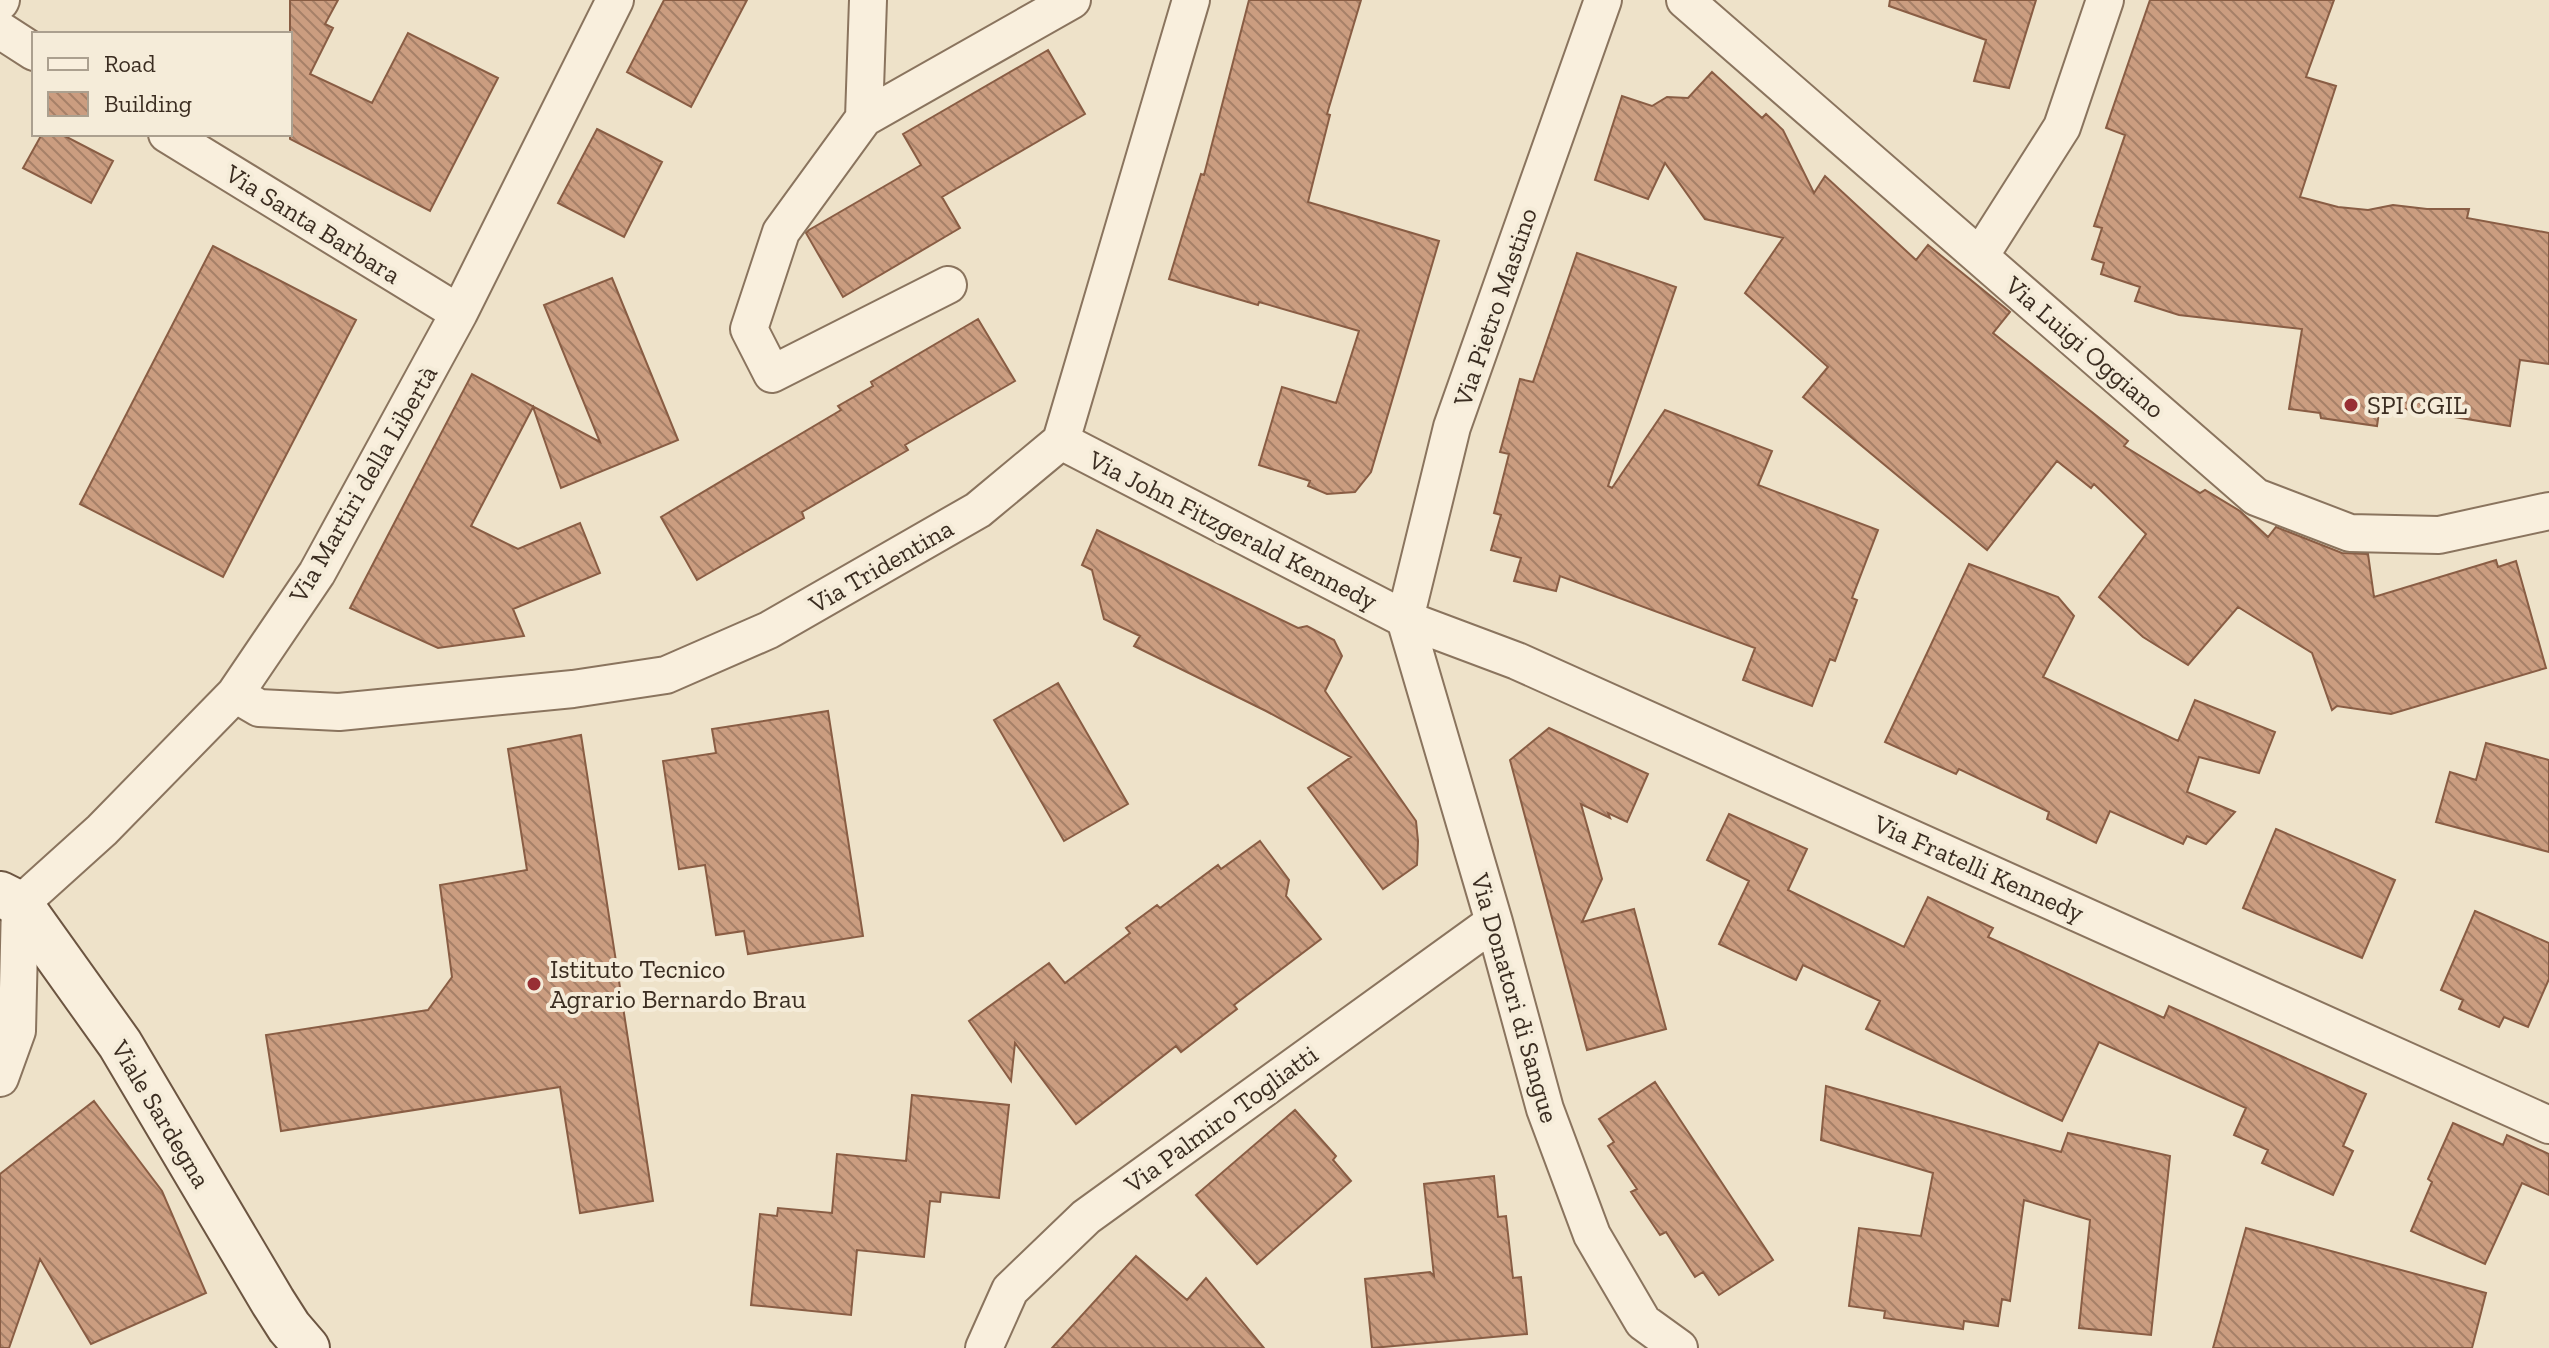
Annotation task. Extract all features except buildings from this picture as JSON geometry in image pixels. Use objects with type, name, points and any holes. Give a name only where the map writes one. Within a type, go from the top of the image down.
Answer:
[{"type":"street","name":"Via Martiri della Libertà","points":[[10,899],[127,806],[235,694],[317,573],[459,313],[615,0]]},
{"type":"street","points":[[864,118],[868,0]]},
{"type":"street","points":[[948,285],[772,374],[749,329],[781,232],[864,118],[1072,0]]},
{"type":"street","points":[[1061,441],[1191,0]]},
{"type":"street","name":"Via Pietro Mastino","points":[[1405,619],[1452,427],[1603,0]]},
{"type":"street","name":"Via Luigi Oggiano","points":[[1685,0],[2256,497],[2350,533],[2439,535],[2549,511]]},
{"type":"street","points":[[1980,256],[2062,127],[2105,0]]},
{"type":"street","points":[[0,30],[32,51]]},
{"type":"street","name":"Via Santa Barbara","points":[[170,136],[459,313]]},
{"type":"street","name":"Via John Fitzgerald Kennedy","points":[[1061,441],[1405,619]]},
{"type":"street","name":"Via Tridentina","points":[[235,694],[259,708],[339,712],[573,689],[666,675],[769,630],[978,510],[1061,441]]},
{"type":"street","name":"Via Donatori di Sangue","points":[[1405,619],[1545,1109],[1592,1235],[1643,1322],[1679,1348]]},
{"type":"street","name":"Via Fratelli Kennedy","points":[[1405,619],[1517,661],[2549,1125]]},
{"type":"street","points":[[0,1078],[17,1031],[10,899]]},
{"type":"street","name":"Viale Sardegna","points":[[10,899],[120,1044],[273,1302],[307,1348]]},
{"type":"street","name":"Via Palmiro Togliatti","points":[[984,1348],[1010,1290],[1086,1217],[1494,922]]},
{"type":"place","name":"SPI CGIL","points":[[2351,405]]},
{"type":"place","name":"Istituto Tecnico Agrario Bernardo Brau","points":[[534,984]]}]
